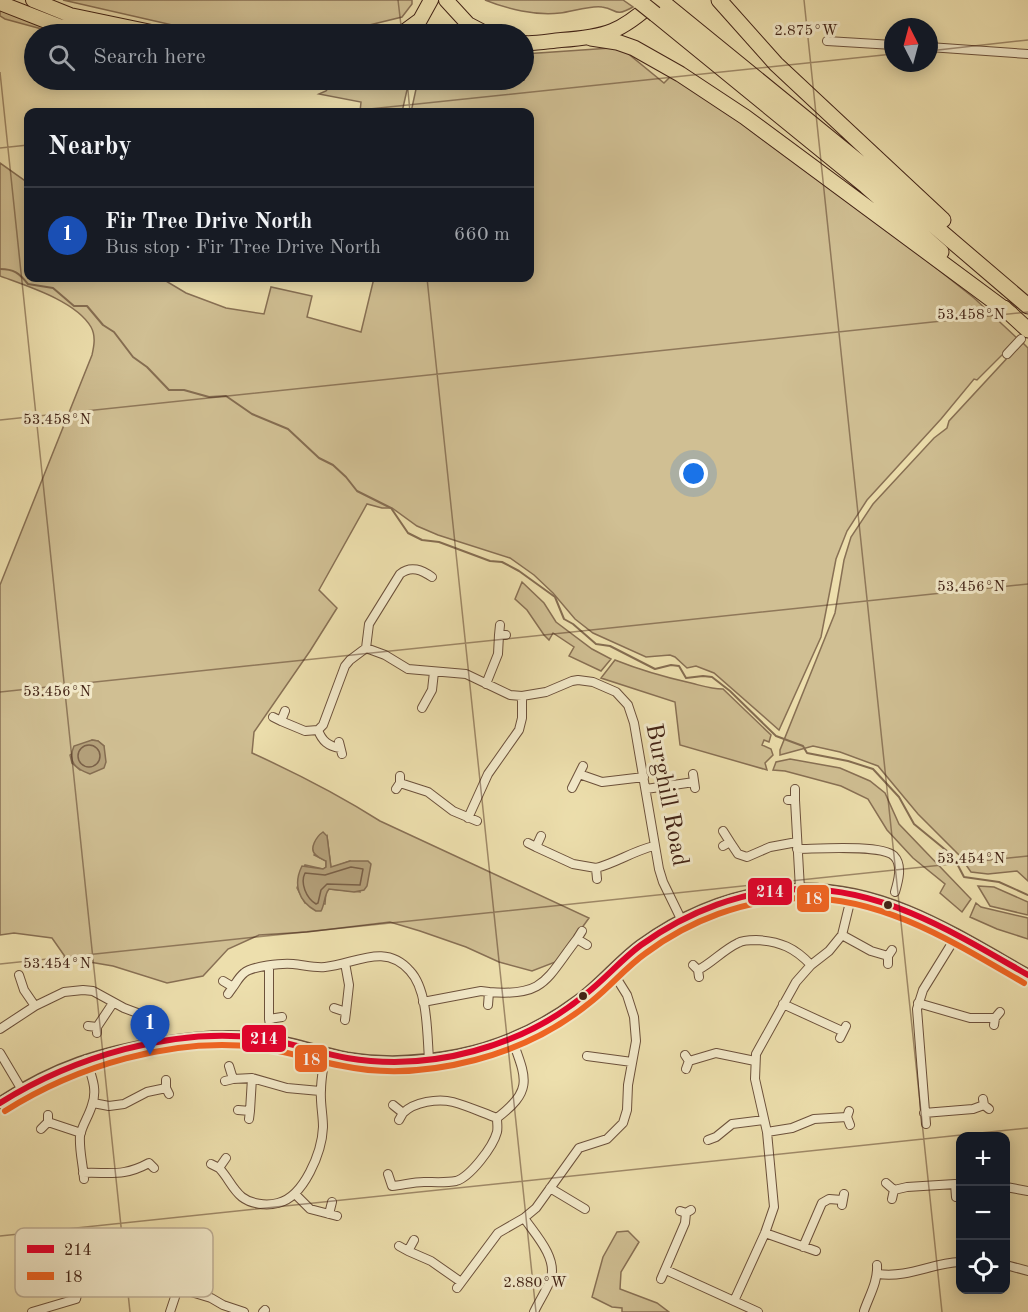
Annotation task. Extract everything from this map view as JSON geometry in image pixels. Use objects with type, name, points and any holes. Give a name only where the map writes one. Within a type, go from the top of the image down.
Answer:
[{"type":"highway","points":[[33,0],[70,15],[113,24]]},
{"type":"highway","points":[[417,24],[431,0]]},
{"type":"highway","points":[[446,0],[468,24]]},
{"type":"highway","points":[[719,0],[776,64],[966,242],[1004,284]]},
{"type":"highway","points":[[639,1],[659,5],[853,156],[1028,306]]},
{"type":"highway","points":[[0,3],[54,24]]},
{"type":"highway","points":[[534,43],[591,38],[623,27],[659,5]]},
{"type":"highway","points":[[659,5],[1011,314],[1025,334]]},
{"type":"highway","points":[[591,38],[617,42],[634,48],[717,98],[844,189],[1011,314]]},
{"type":"street","points":[[827,41],[884,44]]},
{"type":"street","points":[[938,48],[1028,54]]},
{"type":"street","points":[[1007,354],[1025,334]]},
{"type":"street","points":[[285,711],[277,719],[305,731],[318,730],[323,724],[345,666],[366,648],[369,624],[400,574],[412,569],[424,572],[433,578]]},
{"type":"street","points":[[486,684],[498,654],[502,635],[500,625]]},
{"type":"street","name":"Burghill Road","points":[[366,648],[385,655],[408,669],[466,674],[503,693],[522,696],[546,692],[578,680],[593,682],[616,692],[625,700],[637,734],[654,846],[663,882],[681,919]]},
{"type":"street","points":[[422,709],[432,690],[434,672]]},
{"type":"street","points":[[468,818],[488,774],[519,730],[522,718],[522,696]]},
{"type":"street","points":[[318,730],[328,744],[340,748]]},
{"type":"street","points":[[573,788],[581,770],[602,782],[644,777]]},
{"type":"street","points":[[646,789],[694,781]]},
{"type":"street","points":[[399,783],[428,792],[453,811],[477,822]]},
{"type":"street","points":[[795,789],[791,800],[800,889]]},
{"type":"street","points":[[723,831],[726,844],[738,854],[747,857],[770,847],[797,846],[869,848],[892,855],[896,858],[899,870],[895,892]]},
{"type":"street","points":[[541,836],[532,845],[573,864],[596,868],[633,852],[654,846]]},
{"type":"street","points":[[596,868],[597,879]]},
{"type":"street","points":[[0,1103],[44,1077],[86,1059],[143,1046],[225,1036],[270,1040],[325,1053],[376,1060],[429,1059],[480,1049],[512,1039],[541,1025],[580,999],[640,946],[681,919],[703,909],[762,893],[800,889],[852,894],[912,912],[1028,975]]},
{"type":"street","points":[[734,1301],[765,1233],[774,1197],[767,1132],[756,1088],[755,1061],[762,1041],[796,982],[811,965],[829,951],[842,935],[852,894]]},
{"type":"street","points":[[423,1002],[474,991],[518,993],[539,986],[580,935],[587,945]]},
{"type":"street","points":[[842,935],[871,951],[889,956]]},
{"type":"street","points":[[926,1124],[916,1017],[918,1003],[923,990],[957,935]]},
{"type":"street","points":[[697,971],[736,943],[750,940],[768,940],[784,944],[798,951],[811,965]]},
{"type":"street","points":[[223,981],[230,991],[246,971],[269,966],[285,964],[323,968],[379,955],[397,960],[405,965],[416,978],[423,1002],[429,1059]]},
{"type":"street","points":[[334,1008],[346,1016],[349,985],[345,963]]},
{"type":"street","points":[[269,966],[269,1022],[282,1017]]},
{"type":"street","points":[[399,1246],[431,1261],[459,1285],[498,1233],[536,1208],[579,1148],[607,1139],[623,1123],[627,1110],[636,1041],[634,1017],[627,995],[612,971]]},
{"type":"street","points":[[18,973],[24,990],[35,1006]]},
{"type":"street","points":[[0,1029],[35,1006],[56,995],[73,990],[93,991],[113,1003],[158,1019]]},
{"type":"street","points":[[488,1005],[489,992]]},
{"type":"street","points":[[94,1029],[113,1003]]},
{"type":"street","points":[[918,1003],[970,1018],[996,1018]]},
{"type":"street","points":[[783,1004],[843,1032]]},
{"type":"street","points":[[148,1017],[148,1029]]},
{"type":"street","points":[[497,1118],[510,1108],[522,1093],[525,1074],[512,1039]]},
{"type":"street","points":[[0,1053],[22,1090]]},
{"type":"street","points":[[226,1158],[215,1166],[235,1191],[246,1200],[277,1203],[295,1194],[305,1182],[323,1129],[321,1091],[325,1053]]},
{"type":"street","points":[[686,1062],[716,1053],[755,1061]]},
{"type":"street","points":[[585,1055],[632,1062]]},
{"type":"street","points":[[86,1059],[94,1085],[93,1103],[81,1133],[80,1146],[84,1176],[121,1174],[151,1165],[148,1153]]},
{"type":"street","points":[[229,1066],[229,1080],[252,1078],[286,1088],[321,1091]]},
{"type":"street","points":[[238,1110],[249,1115],[252,1078]]},
{"type":"street","points":[[93,1103],[109,1106],[124,1104],[147,1092],[167,1088]]},
{"type":"street","points":[[393,1105],[401,1117],[414,1104],[444,1101],[497,1118]]},
{"type":"street","points":[[924,1113],[973,1109],[985,1104]]},
{"type":"street","points":[[41,1129],[48,1118],[81,1133]]},
{"type":"street","points":[[388,1174],[392,1186],[456,1181],[466,1177],[492,1142],[497,1132],[497,1118]]},
{"type":"street","points":[[767,1132],[792,1128],[814,1119],[848,1118]]},
{"type":"street","points":[[707,1140],[716,1137],[729,1125],[764,1120]]},
{"type":"street","points":[[886,1183],[893,1194],[907,1187],[956,1183]]},
{"type":"street","points":[[550,1188],[585,1209]]},
{"type":"street","points":[[1010,1188],[1028,1191]]},
{"type":"street","points":[[295,1194],[310,1209],[333,1215],[332,1202]]},
{"type":"street","points":[[803,1247],[822,1203],[829,1199],[842,1200]]},
{"type":"street","points":[[661,1280],[686,1223],[686,1211]]},
{"type":"street","points":[[524,1218],[549,1256],[552,1268],[550,1281],[534,1312]]},
{"type":"street","points":[[765,1233],[816,1251]]},
{"type":"street","points":[[408,1251],[414,1240]]},
{"type":"street","points":[[863,1311],[878,1270],[908,1274],[956,1262]]},
{"type":"street","points":[[1010,1266],[1028,1271]]},
{"type":"street","points":[[666,1270],[758,1312]]},
{"type":"street","points":[[32,1312],[77,1297]]},
{"type":"street","points":[[170,1312],[175,1297]]},
{"type":"street","points":[[208,1297],[244,1312]]},
{"type":"shaded area","points":[[63,0],[412,0],[412,4],[402,17],[373,24],[168,24]]},
{"type":"shaded area","points":[[485,0],[623,0],[633,7],[619,12],[597,7],[541,14],[512,9]]},
{"type":"shaded area","points":[[0,8],[47,24],[24,24],[0,16]]},
{"type":"shaded area","points":[[611,48],[626,52],[664,83],[674,73],[882,225],[974,298],[1018,339],[977,380],[974,379],[867,500],[847,531],[836,559],[821,637],[779,730],[714,673],[696,666],[687,668],[670,655],[646,657],[593,633],[575,619],[534,575],[510,558],[438,535],[417,526],[392,508],[367,504],[319,590],[337,608],[254,732],[252,753],[349,802],[380,821],[589,918],[558,961],[532,971],[499,962],[466,947],[390,922],[259,935],[228,949],[203,976],[167,983],[113,966],[66,958],[52,938],[14,933],[0,935],[0,585],[92,355],[94,334],[84,318],[63,302],[0,276],[0,163],[24,180],[24,282],[168,282],[186,293],[226,308],[264,314],[271,287],[312,296],[307,317],[361,332],[373,282],[534,282],[534,108],[412,108],[416,90],[534,90],[534,53]],"holes":[[[92,740],[104,746],[80,770],[72,763],[70,755]],[[327,836],[331,868],[350,861],[360,892],[329,889],[326,892],[325,904],[305,903],[297,888],[305,865],[323,869],[326,867],[326,861],[314,855]]]},
{"type":"shaded area","points":[[407,90],[403,108],[360,108],[361,102],[319,94],[326,91]]},
{"type":"shaded area","points":[[1022,342],[1028,348],[1028,881],[1017,871],[988,874],[971,872],[959,855],[918,814],[878,766],[840,752],[813,746],[780,755],[780,750],[835,613],[844,560],[851,537],[873,504],[934,438],[947,428],[949,421]]},
{"type":"shaded area","points":[[522,582],[544,603],[556,622],[592,649],[611,659],[601,671],[569,656],[574,647],[553,633],[549,640],[544,635],[527,610],[515,599]]},
{"type":"shaded area","points":[[615,660],[662,676],[723,689],[771,735],[769,742],[764,740],[762,745],[771,749],[773,755],[765,763],[767,770],[680,745],[675,702],[601,678]]},
{"type":"shaded area","points":[[790,759],[840,768],[870,781],[885,793],[899,824],[971,899],[962,912],[940,893],[945,884],[913,858],[887,830],[868,799],[841,786],[773,770],[776,762]]},
{"type":"shaded area","points":[[978,886],[994,887],[1028,902],[1028,915],[990,906]]},
{"type":"shaded area","points":[[976,903],[981,907],[1028,918],[1028,939],[970,917]]},
{"type":"shaded area","points":[[628,1231],[639,1242],[621,1272],[620,1289],[657,1303],[669,1312],[622,1312],[622,1308],[612,1307],[592,1297],[603,1257],[617,1232]]},
{"type":"water","points":[[92,740],[104,746],[106,762],[104,768],[90,774],[74,764],[72,752],[74,746]]},
{"type":"water","points":[[323,832],[327,836],[331,867],[350,861],[368,861],[371,864],[367,886],[364,890],[354,892],[329,889],[321,911],[316,911],[301,897],[298,879],[302,866],[323,869],[326,867],[326,861],[317,856],[313,849],[316,839]]},
{"type":"waterway","points":[[0,269],[16,272],[24,279]]},
{"type":"waterway","points":[[26,282],[53,288],[74,306],[87,306],[103,325],[114,332],[133,357],[147,367],[169,390],[184,390],[209,397],[226,396],[252,414],[288,429],[319,458],[333,465],[357,491],[391,508],[408,533],[422,540],[439,542],[490,561],[502,562],[519,571],[555,597],[564,619],[596,644],[610,646],[655,669],[671,665],[679,666],[686,678],[712,677],[730,691],[776,736],[803,746],[807,753],[848,761],[873,769],[899,797],[914,824],[953,856],[964,877],[999,882],[1028,895]]},
{"type":"transit line","name":"214","points":[[0,1103],[59,1072],[91,1059],[125,1049],[193,1037],[260,1038],[336,1056],[395,1062],[443,1058],[474,1051],[519,1035],[562,1012],[641,945],[677,922],[738,898],[780,890],[833,891],[892,906],[948,930],[1028,975]]},
{"type":"transit line","name":"18","points":[[5,1111],[33,1095],[94,1068],[126,1058],[192,1046],[257,1047],[359,1069],[393,1071],[443,1067],[475,1060],[522,1044],[551,1029],[599,995],[639,958],[681,931],[718,914],[778,900],[830,899],[888,913],[944,938],[1024,983]]},
{"type":"place","name":"Fir Tree Drive North","points":[[150,1055]]}]
